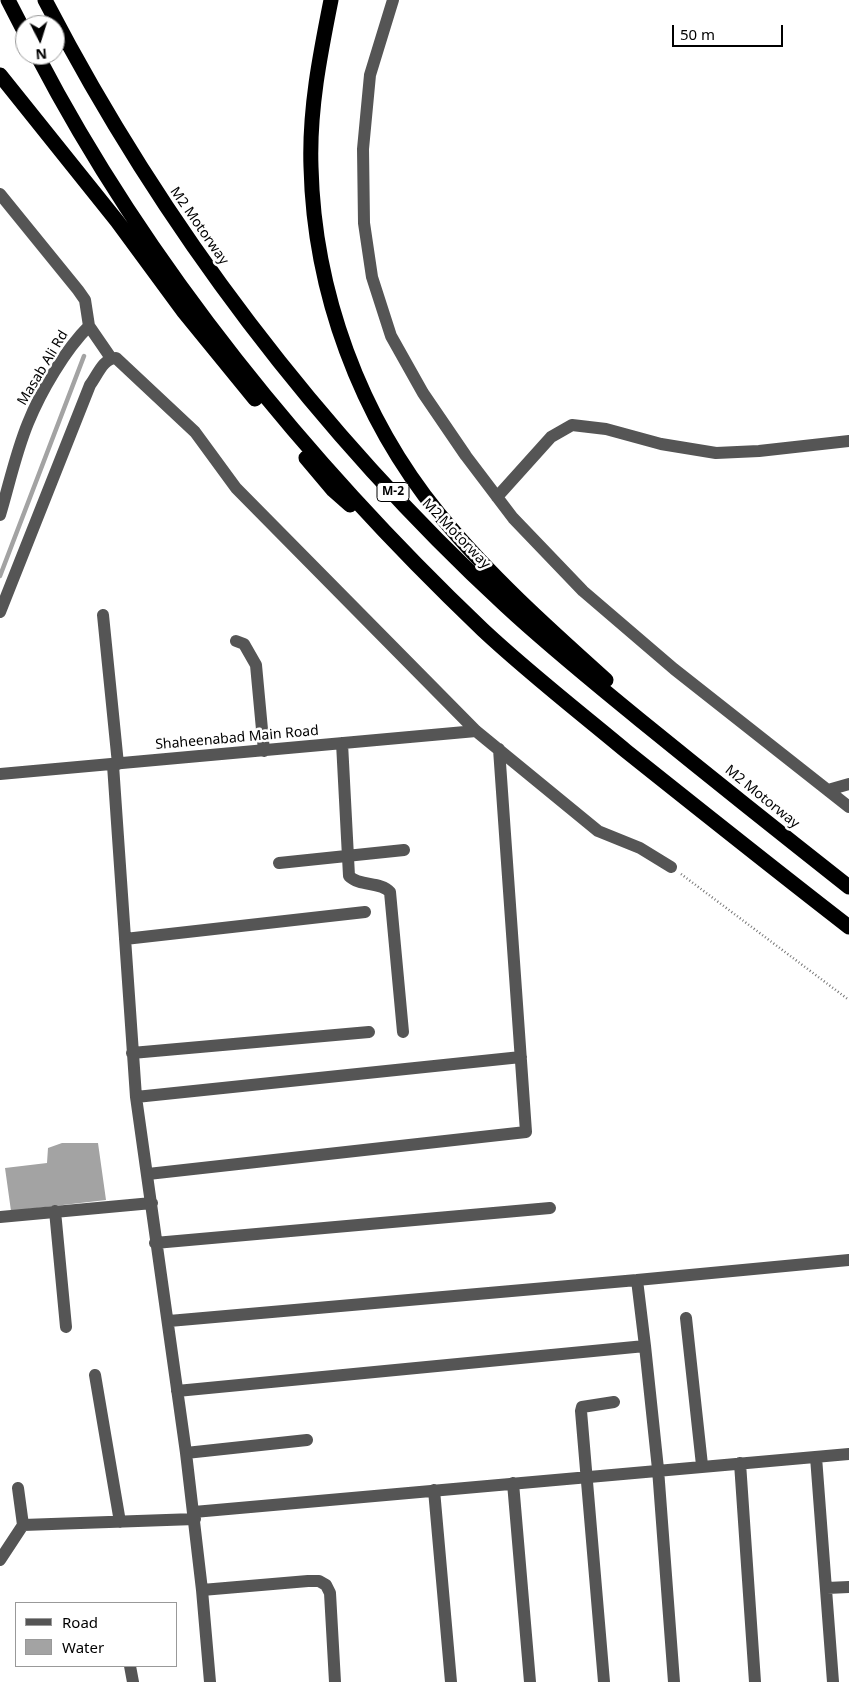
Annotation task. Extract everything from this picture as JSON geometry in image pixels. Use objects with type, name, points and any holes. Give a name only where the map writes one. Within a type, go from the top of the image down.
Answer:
[{"type":"highway","points":[[8,0],[16,15]]},
{"type":"highway","name":"M2 Motorway","points":[[45,0],[112,122],[184,234],[279,361],[339,432],[450,553],[506,607],[572,665],[849,887]]},
{"type":"highway","points":[[332,0],[318,64],[313,115],[311,166],[315,220],[333,313],[351,363],[373,411],[412,478],[452,530],[523,603],[739,800]]},
{"type":"highway","name":"M-2","points":[[43,65],[84,138],[163,261],[256,384],[371,516],[484,630],[545,685],[849,927]]},
{"type":"highway","points":[[0,74],[117,220],[184,312],[301,453],[333,490],[428,574]]},
{"type":"street","points":[[393,0],[370,75],[363,149],[364,223],[372,277],[391,336],[423,393],[513,518],[583,591],[674,669],[849,806]]},
{"type":"street","points":[[0,194],[78,290],[84,300],[89,326],[111,358]]},
{"type":"street","name":"Masab Ali Rd","points":[[0,515],[27,424],[77,338],[89,326]]},
{"type":"street","points":[[0,612],[90,385],[103,364],[111,358],[116,358],[126,365],[195,432],[236,488],[476,730],[598,831],[640,848],[671,867]]},
{"type":"street","points":[[497,497],[551,437],[572,424],[606,429],[661,444],[716,453],[759,451],[849,441]]},
{"type":"street","points":[[103,615],[115,764],[136,1097],[152,1204],[155,1244],[169,1321],[194,1516],[210,1682]]},
{"type":"street","points":[[236,641],[244,644],[256,665],[264,751]]},
{"type":"street","name":"Shaheenabad Main Road","points":[[0,774],[342,744],[476,730]]},
{"type":"street","points":[[342,744],[349,876],[354,880],[384,887],[390,892],[403,1032]]},
{"type":"street","points":[[148,1174],[526,1132],[499,749]]},
{"type":"street","points":[[828,790],[849,784]]},
{"type":"street","points":[[279,863],[404,850]]},
{"type":"street","points":[[125,939],[364,912]]},
{"type":"street","points":[[132,1053],[369,1032]]},
{"type":"street","points":[[136,1097],[521,1057]]},
{"type":"street","points":[[0,1217],[152,1204]]},
{"type":"street","points":[[155,1244],[550,1208]]},
{"type":"street","points":[[54,1212],[66,1327]]},
{"type":"street","points":[[169,1321],[849,1260]]},
{"type":"street","points":[[637,1280],[658,1469],[674,1682]]},
{"type":"street","points":[[686,1318],[702,1465]]},
{"type":"street","points":[[177,1391],[645,1346]]},
{"type":"street","points":[[95,1375],[120,1522]]},
{"type":"street","points":[[604,1682],[586,1476],[582,1407],[614,1402]]},
{"type":"street","points":[[186,1453],[307,1440]]},
{"type":"street","points":[[23,1525],[120,1522],[194,1516],[434,1490],[702,1465],[849,1454]]},
{"type":"street","points":[[816,1457],[833,1682]]},
{"type":"street","points":[[740,1463],[754,1682]]},
{"type":"street","points":[[513,1483],[530,1682]]},
{"type":"street","points":[[0,1560],[23,1525],[18,1488]]},
{"type":"street","points":[[434,1490],[452,1682]]},
{"type":"street","points":[[202,1590],[308,1581],[319,1581],[326,1584],[330,1593],[335,1682]]},
{"type":"street","points":[[827,1588],[849,1587]]},
{"type":"street","points":[[130,1667],[133,1682]]},
{"type":"path","points":[[671,867],[849,1000]]},
{"type":"water","points":[[62,1143],[98,1143],[106,1200],[11,1211],[5,1168],[47,1163],[48,1148]]},
{"type":"waterway","points":[[0,576],[84,356]]}]
